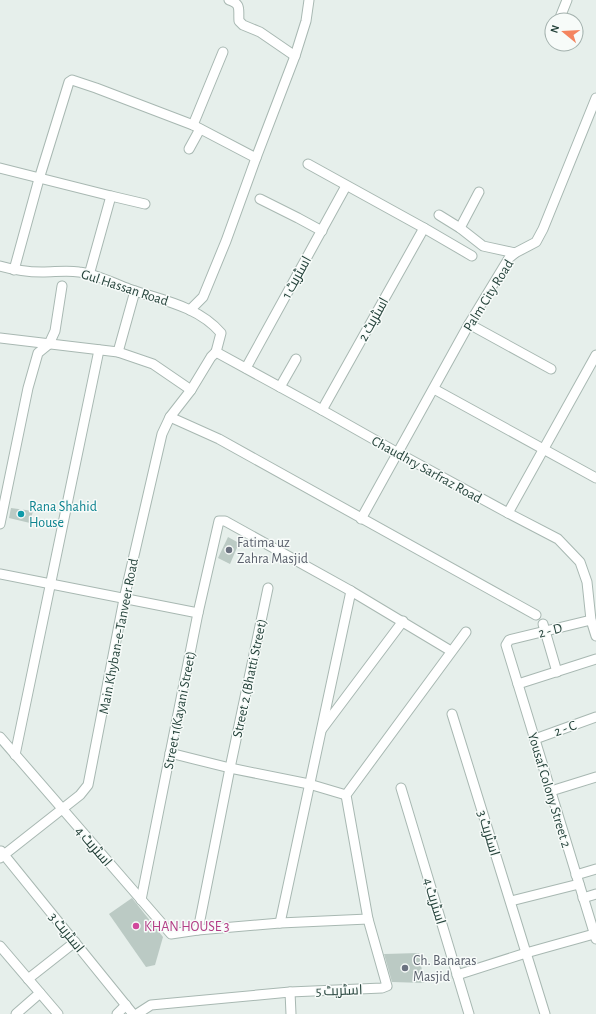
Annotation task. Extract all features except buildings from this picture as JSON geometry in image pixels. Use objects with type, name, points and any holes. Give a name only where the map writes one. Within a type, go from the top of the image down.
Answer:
[{"type":"street","points":[[229,0],[236,2],[238,6],[239,21],[243,25],[260,32],[295,56]]},
{"type":"street","points":[[190,310],[203,296],[226,241],[295,56],[306,21],[309,0]]},
{"type":"street","points":[[562,12],[567,0]]},
{"type":"street","points":[[189,150],[224,52]]},
{"type":"street","points":[[14,270],[39,179],[69,82],[72,80],[196,127],[256,158]]},
{"type":"street","name":"Palm City Road","points":[[361,519],[469,324],[509,258],[515,253],[536,242],[543,229],[596,98]]},
{"type":"street","points":[[308,164],[472,256]]},
{"type":"street","points":[[0,168],[39,179],[145,204]]},
{"type":"street","name":"اسٹریٹ 1","points":[[246,368],[346,186]]},
{"type":"street","points":[[460,228],[478,192]]},
{"type":"street","points":[[89,275],[111,196]]},
{"type":"street","points":[[260,199],[322,231]]},
{"type":"street","points":[[439,215],[460,228],[483,246],[515,253]]},
{"type":"street","name":"اسٹریٹ 2","points":[[322,410],[424,228]]},
{"type":"street","name":"Gul Hassan Road","points":[[0,266],[14,270],[43,272],[65,270],[81,272],[136,291],[171,301],[190,310],[213,324],[221,334],[216,352]]},
{"type":"street","points":[[0,524],[28,388],[38,353],[50,344],[55,331],[62,286]]},
{"type":"street","points":[[118,352],[136,291]]},
{"type":"street","points":[[469,324],[552,369]]},
{"type":"street","points":[[0,338],[118,352],[153,364],[192,387]]},
{"type":"street","points":[[15,755],[99,350]]},
{"type":"street","name":"Chaudhry Sarfraz Road","points":[[216,352],[398,453],[558,539],[580,562],[588,582],[591,620],[596,636]]},
{"type":"street","name":"Main Khyban-e-Tanveer Road","points":[[1,855],[80,795],[88,785],[124,599],[156,454],[162,434],[170,416],[216,352]]},
{"type":"street","points":[[508,513],[596,355]]},
{"type":"street","points":[[280,387],[296,359]]},
{"type":"street","points":[[434,389],[596,478]]},
{"type":"street","points":[[170,416],[219,439],[536,615]]},
{"type":"street","name":"Street 1(Kayani Street)","points":[[141,900],[198,613],[219,521],[225,521],[351,591]]},
{"type":"street","points":[[0,574],[198,613]]},
{"type":"street","name":"Street 2 (Bhatti Street)","points":[[198,930],[268,588]]},
{"type":"street","points":[[280,924],[351,591],[451,651]]},
{"type":"street","name":"2 - D","points":[[509,640],[544,627],[591,620]]},
{"type":"street","points":[[320,732],[403,621]]},
{"type":"street","points":[[544,627],[556,672]]},
{"type":"street","points":[[198,930],[368,919],[346,795],[466,632]]},
{"type":"street","name":"Yousaf Colony Street 2","points":[[509,640],[506,645],[595,937]]},
{"type":"street","points":[[518,684],[596,660]]},
{"type":"street","name":"اسٹریٹ 3","points":[[452,714],[545,1014]]},
{"type":"street","name":"2 - C","points":[[535,739],[596,717]]},
{"type":"street","name":"اسٹریٹ 4","points":[[0,737],[171,934],[198,930]]},
{"type":"street","points":[[170,753],[230,768],[309,784],[346,795]]},
{"type":"street","points":[[551,791],[596,777]]},
{"type":"street","name":"اسٹریٹ 4","points":[[401,788],[469,1014]]},
{"type":"street","name":"اسٹریٹ 3","points":[[1,855],[75,942],[133,1014]]},
{"type":"street","points":[[510,901],[578,879],[596,869]]},
{"type":"street","points":[[583,898],[596,894]]},
{"type":"street","name":"اسٹریٹ 5","points":[[290,992],[382,988],[387,986],[368,919]]},
{"type":"street","points":[[457,975],[526,952],[595,937]]},
{"type":"street","points":[[28,979],[75,942]]},
{"type":"street","points":[[0,946],[58,1014]]},
{"type":"street","points":[[137,1014],[151,1005],[290,992],[291,1014]]},
{"type":"street","points":[[16,1014],[40,993]]},
{"type":"street","points":[[116,1014],[126,1005]]},
{"type":"place","name":"Rana Shahid House","points":[[21,514]]},
{"type":"place","name":"Fatima uz Zahra Masjid","points":[[229,550]]},
{"type":"place","name":"KHAN HOUSE 3","points":[[136,926]]},
{"type":"place","name":"Ch. Banaras Masjid","points":[[405,968]]}]
